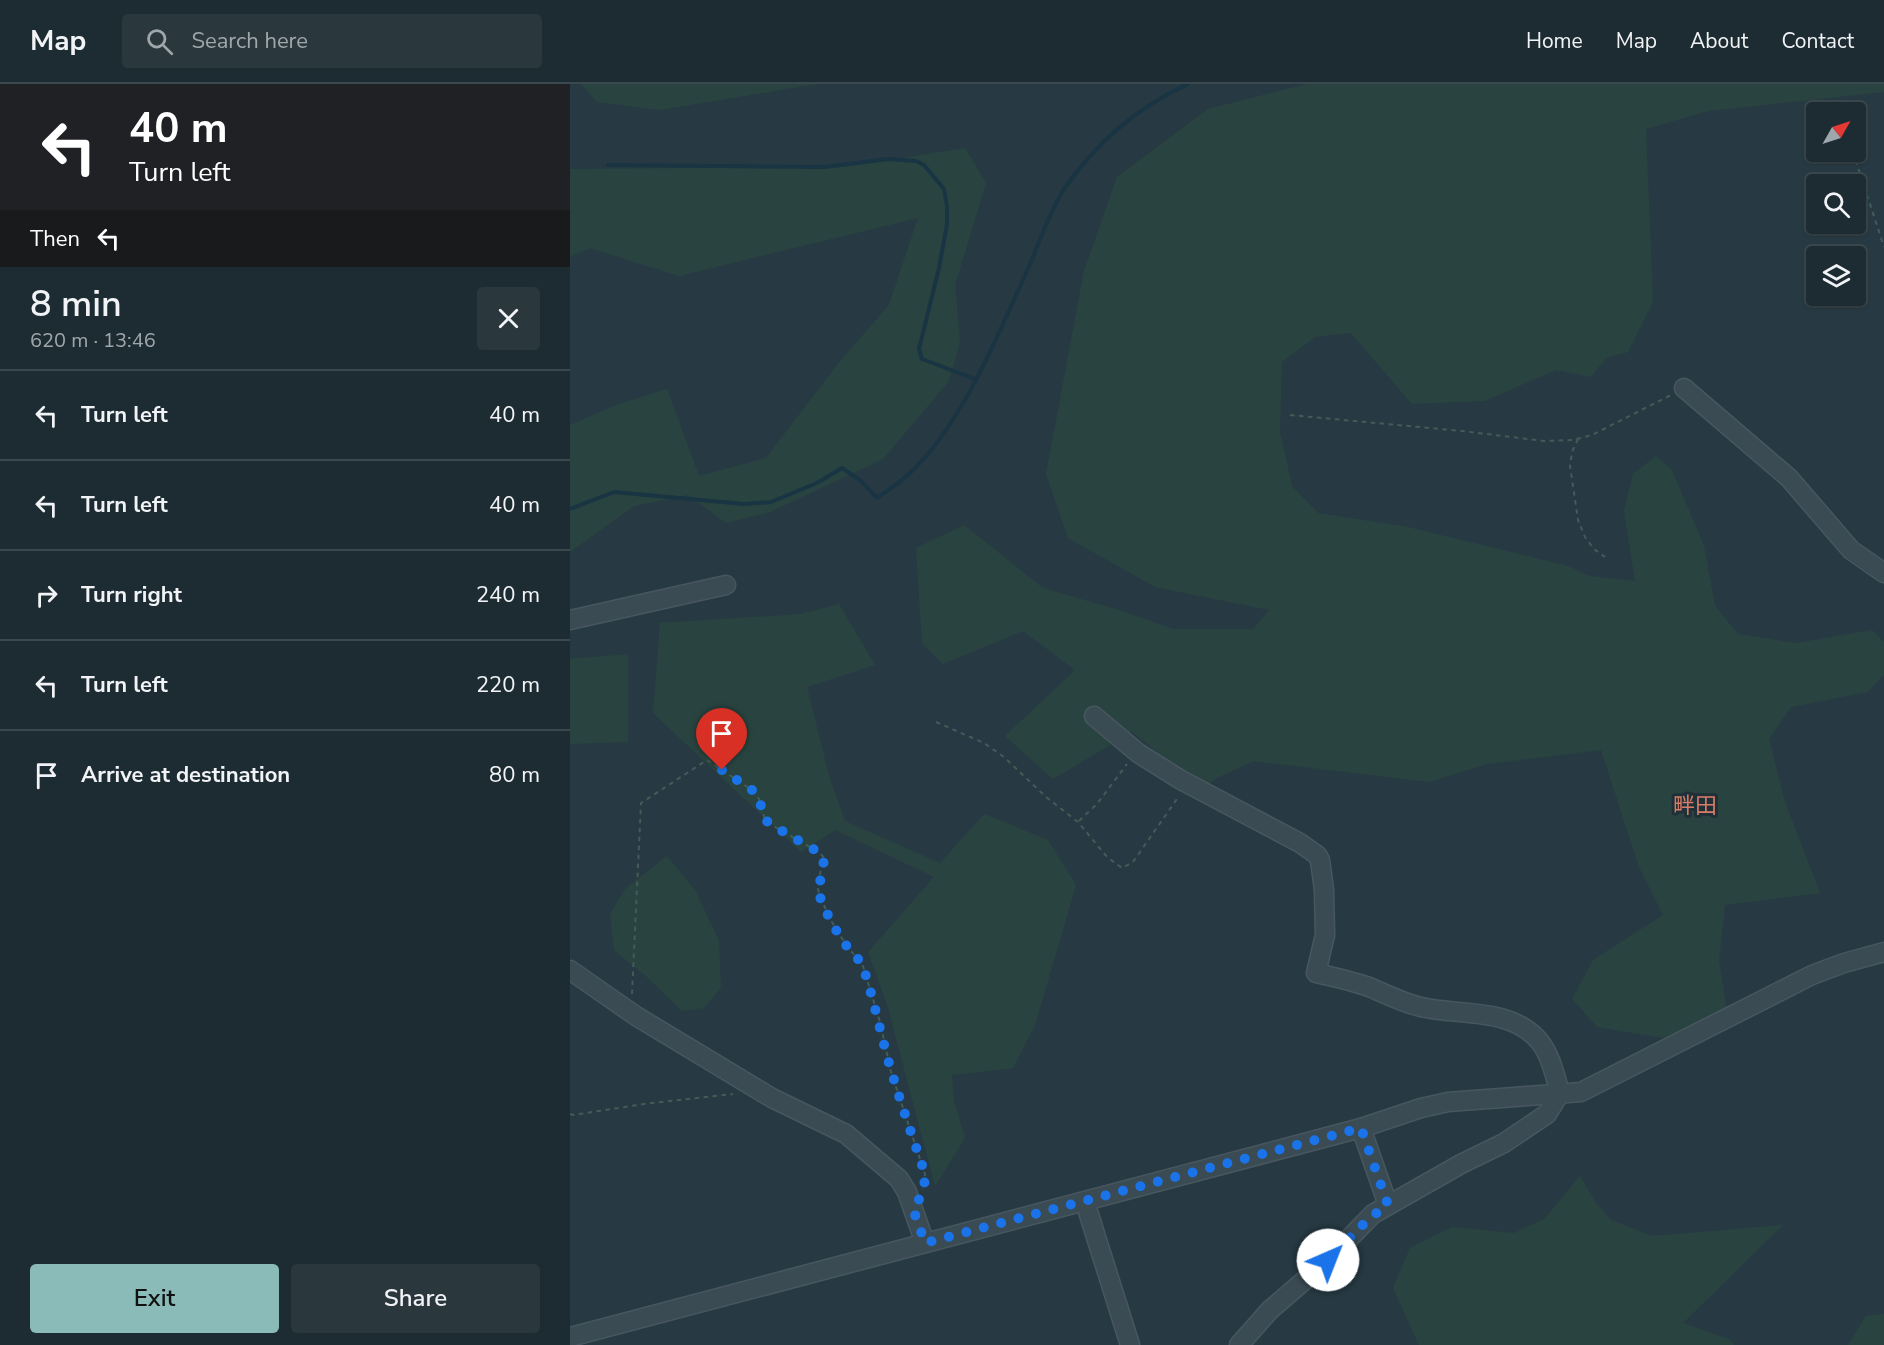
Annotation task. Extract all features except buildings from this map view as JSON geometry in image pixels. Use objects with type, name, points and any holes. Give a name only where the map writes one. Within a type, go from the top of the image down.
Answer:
[{"type":"street","points":[[1684,388],[1789,478],[1851,550],[1884,573]]},
{"type":"street","points":[[570,620],[726,585]]},
{"type":"street","points":[[1094,716],[1136,752],[1187,784],[1300,843],[1317,855],[1324,890],[1325,934],[1316,973],[1359,984],[1419,1006],[1490,1015],[1513,1022],[1530,1032],[1541,1043],[1551,1063],[1560,1093],[1547,1114],[1504,1143],[1450,1170],[1373,1214],[1328,1260],[1270,1310],[1239,1345]]},
{"type":"street","points":[[570,1337],[1361,1128],[1421,1108],[1448,1102],[1581,1092],[1812,975],[1884,952]]},
{"type":"street","points":[[570,970],[631,1012],[760,1091],[846,1134],[899,1179],[907,1192],[925,1243]]},
{"type":"street","points":[[1361,1128],[1388,1205]]},
{"type":"street","points":[[1085,1202],[1130,1345]]},
{"type":"path","points":[[1856,162],[1884,247]]},
{"type":"path","points":[[1290,415],[1544,441],[1578,439],[1592,435],[1684,388]]},
{"type":"path","points":[[1578,439],[1569,466],[1578,520],[1585,537],[1594,549],[1605,557]]},
{"type":"path","points":[[936,722],[984,743],[1004,757],[1078,822],[1107,857],[1122,868],[1133,862],[1187,784]]},
{"type":"path","points":[[1078,822],[1097,804],[1136,752]]},
{"type":"path","points":[[631,1012],[641,803],[707,760],[752,790],[759,799],[765,820],[820,853],[824,858],[817,886],[820,896],[830,919],[848,948],[862,963],[880,1022],[891,1072],[925,1174],[925,1186],[913,1209]]},
{"type":"path","points":[[570,1114],[760,1091]]},
{"type":"green space","points":[[581,84],[818,84],[659,110],[597,102]]},
{"type":"green space","points":[[1307,84],[1884,84],[1884,92],[1708,111],[1646,129],[1653,302],[1628,352],[1606,358],[1591,377],[1556,370],[1485,401],[1412,404],[1351,333],[1315,337],[1282,362],[1280,432],[1292,486],[1318,513],[1408,527],[1568,566],[1590,576],[1635,581],[1624,511],[1633,474],[1656,456],[1672,470],[1704,546],[1715,606],[1738,634],[1796,643],[1872,630],[1884,642],[1884,675],[1867,692],[1791,707],[1769,739],[1784,799],[1820,893],[1725,905],[1719,961],[1727,1010],[1682,1041],[1597,1027],[1572,999],[1593,960],[1663,915],[1639,867],[1601,750],[1487,764],[1429,782],[1254,761],[1217,778],[1208,785],[1181,771],[1132,732],[1053,779],[1005,736],[1075,670],[1023,631],[943,664],[922,643],[916,548],[964,525],[1043,588],[1119,610],[1173,629],[1253,629],[1269,610],[1155,587],[1068,538],[1046,474],[1084,271],[1117,177],[1208,109]]},
{"type":"green space","points":[[965,148],[986,183],[955,285],[960,341],[949,381],[883,459],[770,512],[726,523],[688,495],[634,506],[570,552],[570,425],[619,404],[667,389],[699,476],[766,458],[840,361],[889,305],[918,218],[679,276],[590,248],[570,257],[570,169],[846,167]]},
{"type":"green space","points":[[839,604],[875,665],[807,687],[829,776],[845,821],[940,863],[984,814],[1048,840],[1076,885],[1035,1025],[1013,1068],[952,1075],[954,1100],[965,1138],[935,1186],[887,1004],[868,952],[934,877],[835,830],[801,852],[653,713],[660,623],[801,614]]},
{"type":"green space","points":[[628,654],[628,742],[570,744],[570,659]]},
{"type":"green space","points":[[667,856],[695,890],[719,941],[721,988],[704,1008],[682,1011],[647,977],[614,950],[610,914],[625,889]]},
{"type":"green space","points":[[1580,1176],[1596,1203],[1611,1220],[1652,1236],[1783,1225],[1683,1323],[1731,1340],[1734,1345],[1419,1345],[1393,1288],[1410,1248],[1452,1227],[1514,1233],[1544,1219]]},
{"type":"green space","points":[[1884,1314],[1884,1345],[1848,1345],[1866,1316]]},
{"type":"waterway","points":[[570,509],[614,492],[744,504],[771,502],[817,483],[842,468],[860,480],[877,498],[906,477],[929,453],[963,403],[993,346],[1064,189],[1090,156],[1119,128],[1151,104],[1188,84]]},
{"type":"waterway","points":[[608,165],[824,167],[888,159],[916,161],[924,165],[944,189],[947,224],[939,268],[919,349],[922,359],[975,379]]},
{"type":"district","name":"畔田","points":[[1695,805]]},
{"type":"route","points":[[722,770],[752,790],[759,799],[765,820],[820,853],[824,858],[817,886],[820,896],[830,919],[848,948],[862,963],[880,1022],[891,1072],[925,1174],[925,1186],[913,1209],[925,1243],[1361,1128],[1388,1205],[1373,1214],[1328,1260]]}]
